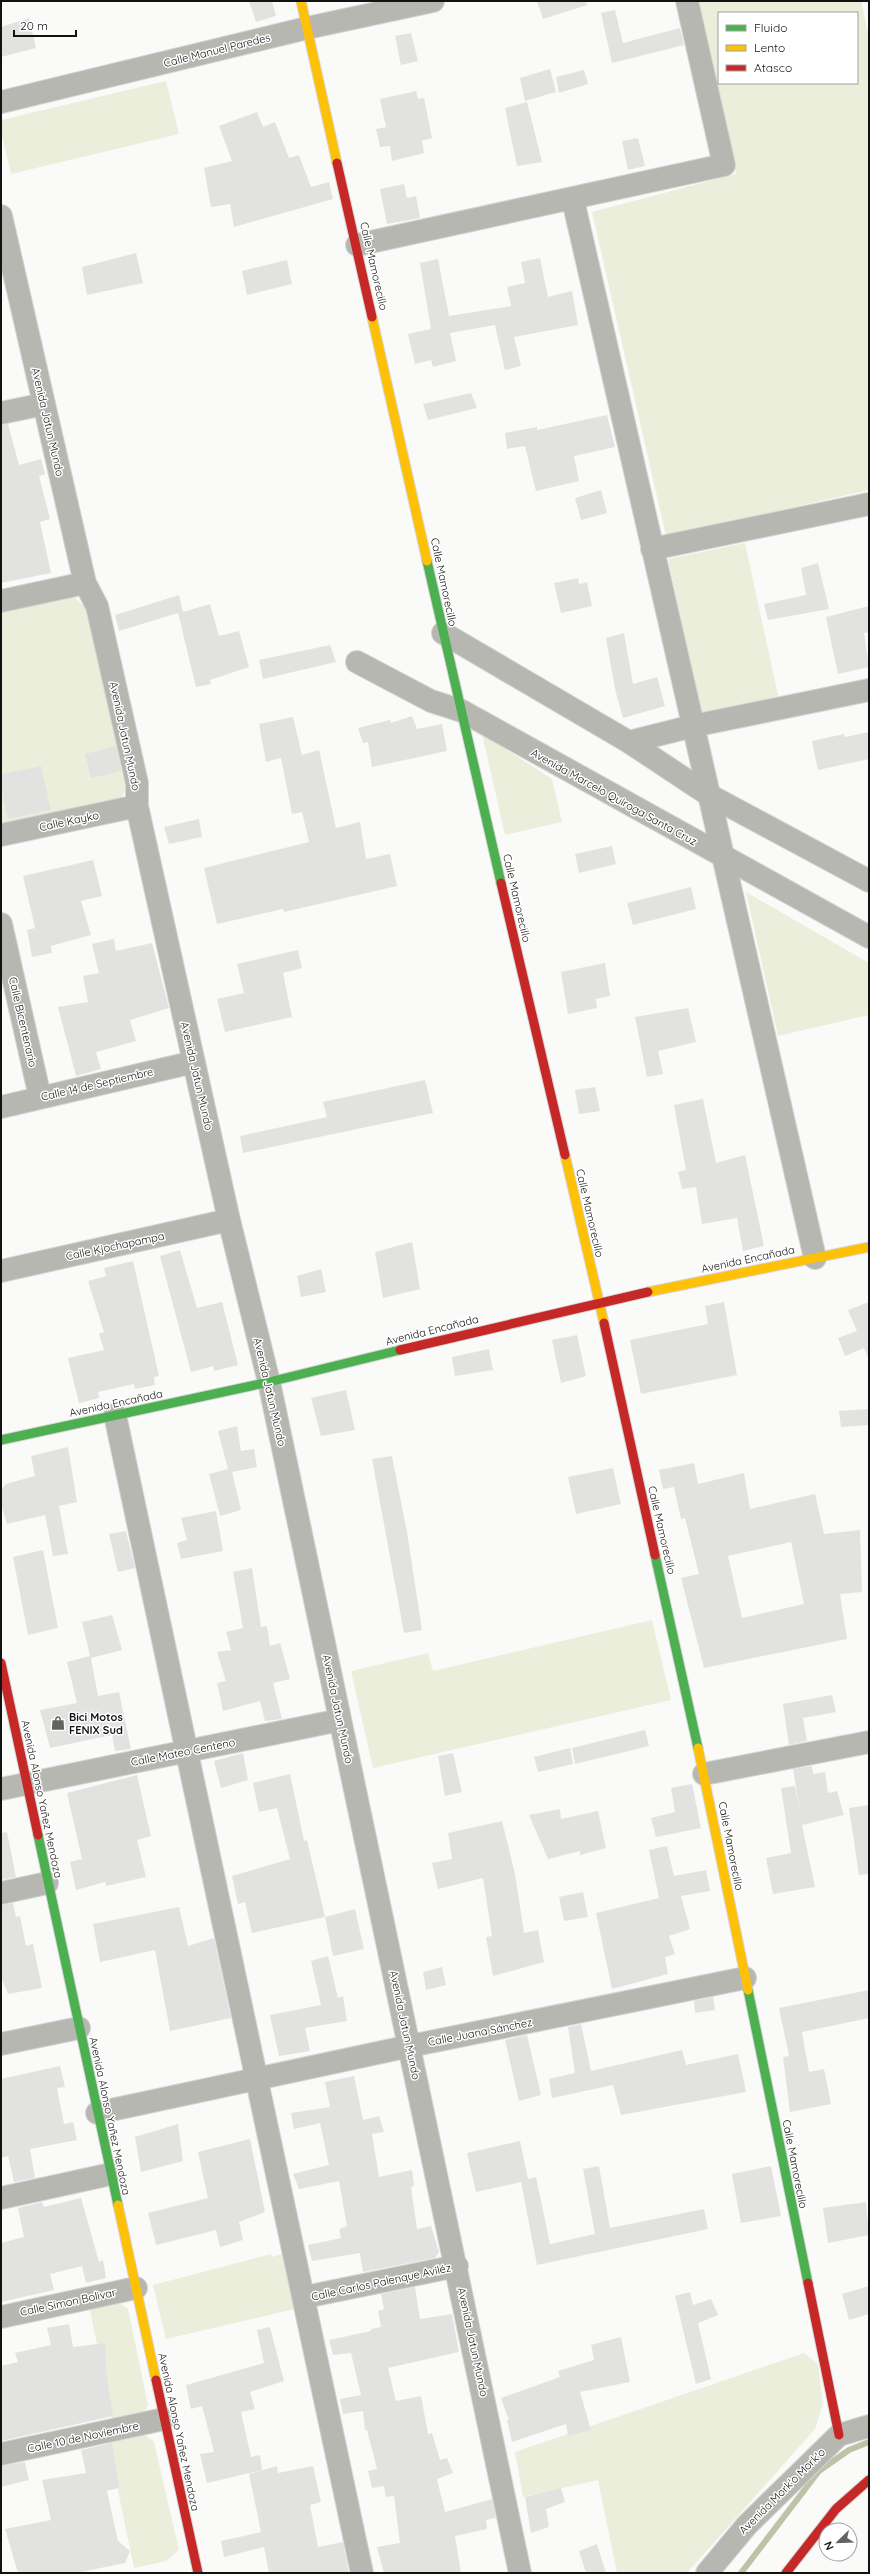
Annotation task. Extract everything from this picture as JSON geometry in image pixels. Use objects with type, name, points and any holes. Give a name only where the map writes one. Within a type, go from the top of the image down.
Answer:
[{"type":"street","name":"Calle Mamorecillo","points":[[301,1],[443,633],[599,1302],[704,1774],[839,2435]]},
{"type":"street","name":"Calle Manuel Paredes","points":[[1,102],[308,28],[433,1]]},
{"type":"street","points":[[357,245],[573,200],[724,165],[687,1]]},
{"type":"street","points":[[573,200],[815,1258]]},
{"type":"street","name":"Avenida Jatun Mundo","points":[[1,216],[85,583],[99,614],[137,782],[137,806],[229,1220],[269,1382],[457,2266],[520,2573]]},
{"type":"street","points":[[1,413],[44,404]]},
{"type":"street","points":[[652,549],[869,504]]},
{"type":"street","points":[[1,601],[85,583]]},
{"type":"street","points":[[443,633],[629,742],[709,795],[869,881]]},
{"type":"street","name":"Avenida Marcelo Quiroga Santa Cruz","points":[[357,662],[431,700],[462,712],[869,937]]},
{"type":"street","points":[[629,742],[693,726],[869,690]]},
{"type":"street","name":"Calle Kayko","points":[[1,835],[137,806]]},
{"type":"street","name":"Calle Bicentenario","points":[[1,924],[40,1097]]},
{"type":"street","name":"Calle 14 de Septiembre","points":[[1,1107],[194,1062]]},
{"type":"street","name":"Calle Kjochapampa","points":[[1,1271],[229,1220]]},
{"type":"street","name":"Avenida Encañada","points":[[1,1440],[269,1382],[599,1302],[869,1247]]},
{"type":"street","points":[[116,1415],[305,2297],[362,2573]]},
{"type":"street","name":"Avenida Alonso Yañez Mendoza","points":[[2,1672],[164,2419],[194,2572]]},
{"type":"street","name":"Calle Mateo Centeno","points":[[1,1789],[340,1720]]},
{"type":"street","points":[[704,1774],[869,1742]]},
{"type":"street","points":[[1,1893],[48,1883]]},
{"type":"street","name":"Calle Juana Sánchez","points":[[97,2113],[410,2046],[745,1978]]},
{"type":"street","points":[[1,2044],[79,2028]]},
{"type":"street","points":[[1,2198],[111,2174]]},
{"type":"street","name":"Calle Carlos Palenque Aviléz","points":[[305,2297],[457,2266]]},
{"type":"street","name":"Calle Simon Bolivar","points":[[1,2317],[136,2288]]},
{"type":"street","name":"Calle 10 de Noviembre","points":[[1,2454],[164,2419]]},
{"type":"street","name":"Avenida Mork'o Mork'o","points":[[707,2573],[748,2525],[839,2435],[869,2426]]},
{"type":"street","points":[[786,2573],[858,2485],[869,2480]]},
{"type":"green space","points":[[698,1],[861,1],[869,36],[869,490],[666,536],[592,212],[736,174]]},
{"type":"green space","points":[[166,81],[179,134],[11,174],[1,132],[1,120]]},
{"type":"green space","points":[[745,543],[779,700],[702,716],[668,559]]},
{"type":"green space","points":[[73,597],[86,607],[127,787],[119,801],[5,826],[1,822],[1,612]]},
{"type":"green space","points":[[482,734],[552,779],[562,822],[505,835]]},
{"type":"green space","points":[[746,892],[869,963],[869,1015],[778,1036]]},
{"type":"green space","points":[[652,1620],[671,1700],[373,1768],[351,1671],[428,1653],[433,1671]]},
{"type":"green space","points":[[271,2254],[272,2257],[282,2254],[295,2309],[166,2339],[153,2285]]},
{"type":"green space","points":[[120,2303],[128,2309],[148,2405],[143,2414],[112,2420],[90,2309]]},
{"type":"green space","points":[[804,2353],[818,2364],[823,2404],[815,2429],[687,2573],[617,2573],[598,2480],[523,2497],[515,2452]]},
{"type":"green space","points":[[145,2435],[154,2442],[179,2550],[166,2561],[134,2568],[108,2442]]},
{"type":"building","points":[[249,1],[272,1],[276,16],[256,22]]},
{"type":"building","points":[[537,1],[586,1],[587,5],[543,19]]},
{"type":"building","points":[[615,10],[623,43],[680,28],[684,45],[612,63],[601,13]]},
{"type":"building","points":[[29,18],[36,48],[1,57],[1,27]]},
{"type":"building","points":[[411,33],[418,61],[401,65],[395,36]]},
{"type":"building","points":[[550,69],[556,92],[525,101],[520,78]]},
{"type":"building","points":[[584,70],[588,84],[559,93],[556,77]]},
{"type":"building","points":[[416,91],[418,99],[424,98],[432,138],[422,141],[424,153],[392,161],[390,146],[380,147],[376,129],[386,127],[380,99]]},
{"type":"building","points":[[527,102],[542,162],[517,166],[505,108]]},
{"type":"building","points":[[257,112],[263,127],[275,122],[289,158],[299,155],[311,187],[329,182],[333,199],[234,227],[230,204],[211,207],[204,168],[232,161],[219,126]]},
{"type":"building","points":[[638,138],[645,166],[628,170],[622,141]]},
{"type":"building","points":[[404,184],[407,198],[416,196],[420,218],[387,224],[380,189]]},
{"type":"building","points":[[136,253],[143,283],[87,295],[82,267]]},
{"type":"building","points":[[540,258],[548,297],[572,291],[578,325],[514,337],[521,366],[505,370],[495,325],[450,333],[456,361],[433,367],[431,360],[415,364],[408,334],[431,329],[420,263],[438,259],[449,316],[511,306],[507,287],[525,283],[521,262]]},
{"type":"building","points":[[287,260],[292,284],[247,295],[242,271]]},
{"type":"building","points":[[471,393],[477,408],[428,420],[423,404]]},
{"type":"building","points":[[607,415],[615,447],[574,456],[579,481],[536,491],[525,446],[507,449],[505,433],[537,427],[537,430]]},
{"type":"building","points":[[8,424],[19,465],[41,459],[45,474],[39,476],[50,519],[40,522],[51,573],[1,583],[1,425]]},
{"type":"building","points":[[601,490],[607,513],[581,520],[575,498]]},
{"type":"building","points":[[818,563],[829,609],[768,620],[764,604],[806,595],[801,568]]},
{"type":"building","points":[[578,578],[579,584],[587,582],[592,606],[561,613],[554,583]]},
{"type":"building","points":[[179,595],[183,612],[210,604],[219,636],[239,631],[249,667],[210,680],[211,684],[196,687],[178,613],[119,631],[115,615]]},
{"type":"building","points":[[869,606],[869,632],[864,633],[869,667],[838,674],[826,617]]},
{"type":"building","points":[[624,633],[633,684],[657,677],[665,706],[623,718],[615,689],[606,638]]},
{"type":"building","points":[[330,645],[336,662],[263,679],[259,660]]},
{"type":"building","points":[[412,716],[417,729],[442,724],[447,751],[372,767],[368,742],[363,743],[358,728],[390,720],[391,723]]},
{"type":"building","points":[[293,717],[302,755],[319,750],[336,828],[360,822],[366,859],[390,854],[397,886],[284,912],[283,909],[217,924],[204,868],[309,842],[302,812],[292,814],[281,758],[266,762],[259,724]]},
{"type":"building","points":[[869,732],[869,759],[818,770],[812,741],[844,734],[845,737]]},
{"type":"building","points":[[116,746],[121,771],[91,778],[85,754]]},
{"type":"building","points":[[41,766],[51,810],[8,819],[1,787],[1,774]]},
{"type":"building","points":[[199,819],[202,837],[169,844],[164,827]]},
{"type":"building","points":[[612,846],[616,864],[579,873],[575,854]]},
{"type":"building","points":[[93,860],[102,896],[81,901],[91,935],[51,946],[52,953],[32,957],[27,930],[35,928],[23,876]]},
{"type":"building","points":[[691,887],[696,909],[633,925],[627,903]]},
{"type":"building","points":[[114,939],[116,951],[152,943],[169,1008],[130,1020],[136,1041],[96,1052],[101,1069],[76,1076],[58,1007],[88,1002],[83,976],[99,973],[92,944]]},
{"type":"building","points":[[298,950],[302,968],[283,973],[292,1017],[225,1032],[217,999],[244,993],[237,964]]},
{"type":"building","points":[[605,963],[610,996],[596,999],[597,1008],[568,1014],[561,972]]},
{"type":"building","points":[[688,1008],[696,1042],[658,1051],[663,1074],[647,1077],[635,1017]]},
{"type":"building","points":[[425,1080],[433,1113],[243,1153],[240,1136],[327,1117],[323,1102]]},
{"type":"building","points":[[595,1087],[600,1111],[579,1114],[575,1090]]},
{"type":"building","points":[[703,1099],[716,1163],[745,1155],[764,1246],[743,1251],[737,1218],[702,1224],[696,1187],[682,1189],[678,1172],[686,1170],[674,1105]]},
{"type":"building","points":[[412,1242],[420,1289],[383,1298],[375,1252]]},
{"type":"building","points":[[180,1250],[197,1308],[222,1302],[238,1365],[214,1371],[213,1366],[191,1372],[160,1256]]},
{"type":"building","points":[[133,1261],[159,1376],[154,1377],[155,1385],[135,1389],[134,1384],[98,1392],[99,1398],[79,1403],[68,1358],[104,1350],[99,1334],[104,1332],[88,1281],[106,1276],[104,1268]]},
{"type":"building","points":[[321,1269],[326,1292],[301,1297],[297,1276]]},
{"type":"building","points":[[724,1302],[737,1375],[641,1394],[630,1340],[708,1324],[705,1306]]},
{"type":"building","points":[[869,1302],[869,1360],[864,1348],[845,1356],[838,1338],[857,1331],[848,1310]]},
{"type":"building","points":[[577,1335],[586,1376],[561,1383],[552,1340]]},
{"type":"building","points":[[489,1349],[493,1370],[455,1376],[452,1357]]},
{"type":"building","points":[[346,1390],[355,1430],[321,1436],[311,1398]]},
{"type":"building","points":[[869,1409],[869,1425],[841,1427],[839,1411]]},
{"type":"building","points":[[237,1426],[241,1451],[254,1449],[257,1467],[232,1472],[241,1510],[220,1516],[209,1474],[228,1469],[218,1431]]},
{"type":"building","points":[[68,1447],[77,1502],[59,1506],[68,1554],[53,1556],[45,1515],[7,1524],[1,1504],[1,1490],[6,1484],[35,1476],[31,1456]]},
{"type":"building","points":[[392,1456],[407,1532],[422,1630],[404,1633],[372,1459]]},
{"type":"building","points":[[694,1463],[698,1484],[744,1473],[750,1509],[815,1494],[824,1534],[860,1530],[862,1592],[840,1594],[847,1639],[704,1668],[681,1578],[699,1574],[685,1518],[681,1519],[674,1487],[663,1489],[659,1470]],"holes":[[[791,1542],[804,1604],[742,1618],[728,1556]]]},
{"type":"building","points":[[613,1468],[621,1504],[576,1514],[568,1477]]},
{"type":"building","points":[[216,1511],[223,1551],[181,1559],[177,1543],[187,1540],[181,1518]]},
{"type":"building","points":[[126,1531],[135,1568],[118,1572],[109,1534]]},
{"type":"building","points":[[43,1550],[58,1628],[28,1635],[13,1557]]},
{"type":"building","points":[[252,1568],[261,1627],[267,1626],[270,1646],[280,1643],[290,1679],[273,1683],[282,1719],[265,1721],[260,1701],[223,1711],[217,1683],[226,1681],[217,1652],[231,1650],[226,1632],[243,1628],[233,1572]]},
{"type":"building","points":[[112,1615],[122,1650],[91,1658],[98,1696],[119,1692],[131,1749],[115,1751],[112,1735],[50,1748],[40,1710],[77,1703],[67,1662],[90,1656],[82,1622]]},
{"type":"building","points":[[832,1695],[836,1712],[803,1718],[807,1741],[789,1745],[783,1704]]},
{"type":"building","points":[[645,1730],[649,1746],[575,1764],[572,1748]]},
{"type":"building","points":[[570,1748],[573,1764],[538,1772],[534,1757]]},
{"type":"building","points":[[243,1753],[248,1780],[221,1788],[214,1761]]},
{"type":"building","points":[[453,1753],[462,1792],[445,1796],[438,1756]]},
{"type":"building","points":[[812,1766],[813,1774],[825,1772],[828,1793],[837,1791],[844,1815],[802,1825],[815,1887],[773,1894],[766,1858],[791,1853],[781,1788],[795,1786],[801,1817],[793,1769]]},
{"type":"building","points":[[290,1774],[304,1841],[307,1840],[325,1917],[252,1933],[245,1902],[238,1904],[232,1876],[290,1859],[277,1808],[259,1812],[253,1783]]},
{"type":"building","points":[[137,1775],[151,1836],[137,1840],[146,1877],[106,1886],[105,1882],[76,1890],[70,1862],[82,1859],[67,1793]]},
{"type":"building","points":[[692,1784],[701,1828],[656,1837],[651,1818],[675,1812],[671,1788]]},
{"type":"building","points":[[869,1805],[869,1874],[859,1875],[849,1808]]},
{"type":"building","points":[[560,1809],[561,1819],[598,1811],[606,1848],[580,1855],[580,1851],[548,1859],[529,1815]]},
{"type":"building","points":[[502,1821],[515,1874],[524,1933],[538,1930],[544,1962],[493,1976],[486,1937],[492,1936],[483,1878],[438,1889],[432,1863],[452,1859],[448,1833]]},
{"type":"building","points":[[7,1832],[16,1877],[1,1880],[1,1833]]},
{"type":"building","points":[[667,1846],[674,1876],[706,1870],[710,1891],[681,1896],[690,1929],[669,1936],[675,1954],[665,1957],[668,1974],[612,1989],[596,1913],[659,1898],[649,1850]]},
{"type":"building","points":[[583,1892],[588,1917],[564,1921],[559,1897]]},
{"type":"building","points":[[13,1903],[16,1917],[20,1916],[26,1946],[33,1944],[42,1988],[8,1994],[1,1977],[1,1905]]},
{"type":"building","points":[[179,1907],[188,1946],[214,1938],[231,2018],[170,2031],[155,1950],[100,1962],[93,1924]]},
{"type":"building","points":[[355,1909],[364,1949],[333,1956],[325,1917]]},
{"type":"building","points":[[328,1956],[338,1998],[343,1996],[347,2021],[305,2028],[310,2051],[279,2056],[270,2015],[321,2005],[311,1961]]},
{"type":"building","points":[[442,1967],[446,1985],[426,1990],[423,1972]]},
{"type":"building","points":[[869,1990],[869,2018],[802,2032],[809,2072],[824,2069],[831,2104],[790,2112],[783,2057],[789,2056],[779,2008]]},
{"type":"building","points":[[713,1997],[715,2010],[695,2013],[694,2001]]},
{"type":"building","points":[[581,2024],[591,2071],[682,2050],[686,2065],[738,2054],[746,2092],[621,2115],[613,2085],[552,2098],[549,2079],[575,2073],[568,2027]]},
{"type":"building","points":[[527,2035],[541,2095],[519,2101],[505,2040]]},
{"type":"building","points":[[60,2066],[65,2087],[57,2088],[64,2124],[73,2122],[77,2140],[30,2149],[35,2178],[14,2182],[8,2156],[1,2158],[1,2079]]},
{"type":"building","points":[[354,2076],[363,2120],[379,2116],[384,2132],[372,2134],[379,2177],[412,2170],[414,2186],[411,2187],[417,2229],[431,2226],[439,2252],[435,2258],[363,2272],[360,2253],[312,2261],[308,2245],[341,2238],[339,2229],[347,2226],[339,2181],[299,2189],[293,2174],[329,2165],[320,2123],[294,2129],[291,2113],[330,2107],[325,2082]]},
{"type":"building","points":[[178,2124],[183,2161],[141,2172],[135,2137]]},
{"type":"building","points":[[250,2139],[265,2212],[239,2222],[243,2240],[220,2247],[216,2230],[156,2245],[148,2213],[208,2198],[198,2152]]},
{"type":"building","points":[[520,2141],[528,2179],[536,2177],[550,2244],[595,2234],[583,2169],[599,2166],[610,2228],[704,2209],[708,2229],[537,2265],[521,2182],[476,2192],[467,2153]]},
{"type":"building","points":[[771,2166],[781,2216],[741,2223],[732,2174]]},
{"type":"building","points":[[81,2198],[99,2262],[103,2260],[106,2278],[86,2283],[82,2266],[50,2274],[54,2290],[1,2302],[1,2243],[24,2237],[18,2208],[42,2202],[44,2207]]},
{"type":"building","points":[[866,2202],[869,2235],[828,2243],[823,2208]]},
{"type":"building","points":[[869,2286],[869,2314],[849,2320],[842,2294]]},
{"type":"building","points":[[415,2287],[420,2319],[452,2314],[459,2352],[388,2368],[396,2401],[421,2396],[428,2434],[432,2433],[440,2460],[447,2458],[453,2473],[437,2479],[445,2512],[492,2499],[496,2518],[486,2520],[487,2529],[455,2536],[461,2573],[384,2573],[377,2547],[400,2543],[394,2496],[386,2497],[384,2486],[372,2488],[368,2471],[377,2469],[367,2430],[365,2430],[363,2411],[343,2414],[340,2399],[361,2395],[351,2353],[333,2355],[329,2340],[371,2331],[371,2329],[381,2327],[378,2311],[384,2309],[381,2294]]},
{"type":"building","points":[[690,2292],[693,2305],[711,2299],[718,2315],[698,2323],[711,2379],[696,2384],[675,2296]]},
{"type":"building","points":[[69,2324],[73,2347],[105,2343],[106,2371],[113,2416],[1,2441],[1,2366],[18,2362],[15,2353],[51,2345],[47,2328]]},
{"type":"building","points":[[270,2327],[284,2381],[250,2392],[255,2409],[241,2412],[251,2457],[260,2455],[262,2470],[207,2483],[200,2454],[214,2452],[202,2406],[191,2409],[186,2385],[264,2363],[257,2330]]},
{"type":"building","points":[[621,2337],[630,2382],[580,2392],[591,2430],[568,2436],[566,2424],[512,2442],[507,2420],[509,2420],[501,2398],[560,2377],[558,2371],[594,2360],[591,2345]]},
{"type":"building","points":[[112,2443],[119,2488],[107,2491],[118,2541],[130,2551],[125,2563],[76,2573],[18,2573],[5,2529],[51,2520],[42,2480],[86,2473],[81,2450]]},
{"type":"building","points":[[25,2462],[29,2480],[1,2487],[1,2466]]},
{"type":"building","points":[[277,2466],[278,2473],[313,2466],[321,2502],[310,2505],[318,2547],[343,2542],[349,2573],[269,2573],[264,2547],[224,2557],[221,2541],[261,2532],[249,2474]]},
{"type":"building","points":[[561,2488],[565,2502],[546,2509],[549,2527],[531,2533],[525,2497]]},
{"type":"building","points":[[597,2544],[606,2573],[586,2573],[579,2551]]},
{"type":"waterway","points":[[741,2573],[819,2471],[849,2450],[869,2442]]},
{"type":"traffic: fast","points":[[427,561],[501,883]]},
{"type":"traffic: fast","points":[[1,1440],[269,1382],[400,1350]]},
{"type":"traffic: fast","points":[[655,1555],[698,1748]]},
{"type":"traffic: fast","points":[[38,1835],[118,2205]]},
{"type":"traffic: fast","points":[[748,1990],[808,2283]]},
{"type":"traffic: slow","points":[[301,1],[337,163]]},
{"type":"traffic: slow","points":[[372,317],[427,561]]},
{"type":"traffic: slow","points":[[565,1155],[604,1323]]},
{"type":"traffic: slow","points":[[648,1292],[869,1247]]},
{"type":"traffic: slow","points":[[698,1748],[748,1990]]},
{"type":"traffic: slow","points":[[118,2205],[156,2380]]},
{"type":"traffic: jam","points":[[337,163],[372,317]]},
{"type":"traffic: jam","points":[[501,883],[565,1155]]},
{"type":"traffic: jam","points":[[400,1350],[648,1292]]},
{"type":"traffic: jam","points":[[604,1323],[655,1555]]},
{"type":"traffic: jam","points":[[1,1663],[38,1835]]},
{"type":"traffic: jam","points":[[808,2283],[839,2435]]},
{"type":"traffic: jam","points":[[156,2380],[198,2573]]},
{"type":"traffic: jam","points":[[786,2573],[836,2509],[869,2480]]},
{"type":"place","name":"Bici Motos FENIX Sud","points":[[58,1723]]}]
